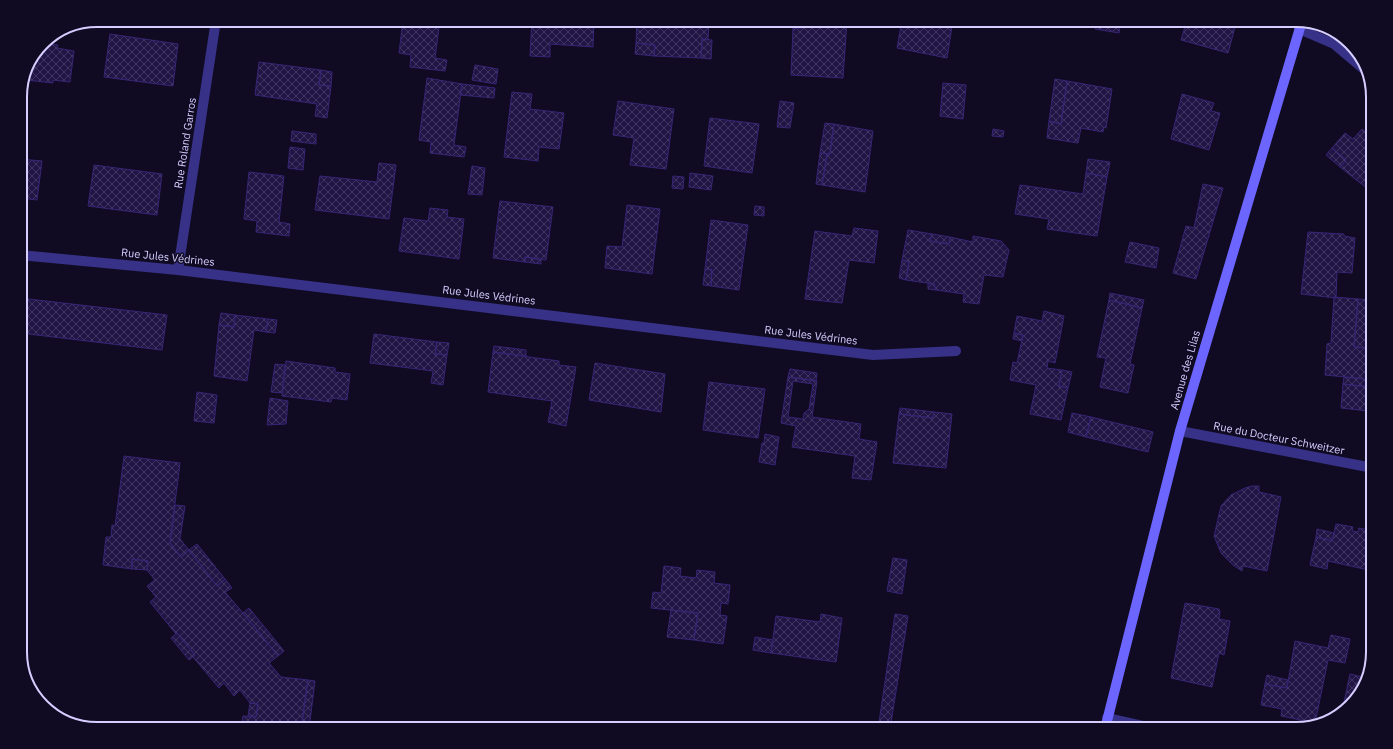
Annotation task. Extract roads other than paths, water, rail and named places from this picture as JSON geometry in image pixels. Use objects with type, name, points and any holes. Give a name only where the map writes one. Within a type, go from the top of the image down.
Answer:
[{"type":"street","name":"Rue Roland Garros","points":[[178,270],[215,27]]},
{"type":"street","name":"Avenue des Lilas","points":[[1106,722],[1180,430],[1299,27]]},
{"type":"street","points":[[1305,28],[1334,44],[1358,64]]},
{"type":"street","name":"Rue Jules Védrines","points":[[27,255],[178,270],[873,355],[956,351]]},
{"type":"street","name":"Rue du Docteur Schweitzer","points":[[1180,430],[1366,467]]},
{"type":"street","points":[[1107,718],[1125,722]]}]
